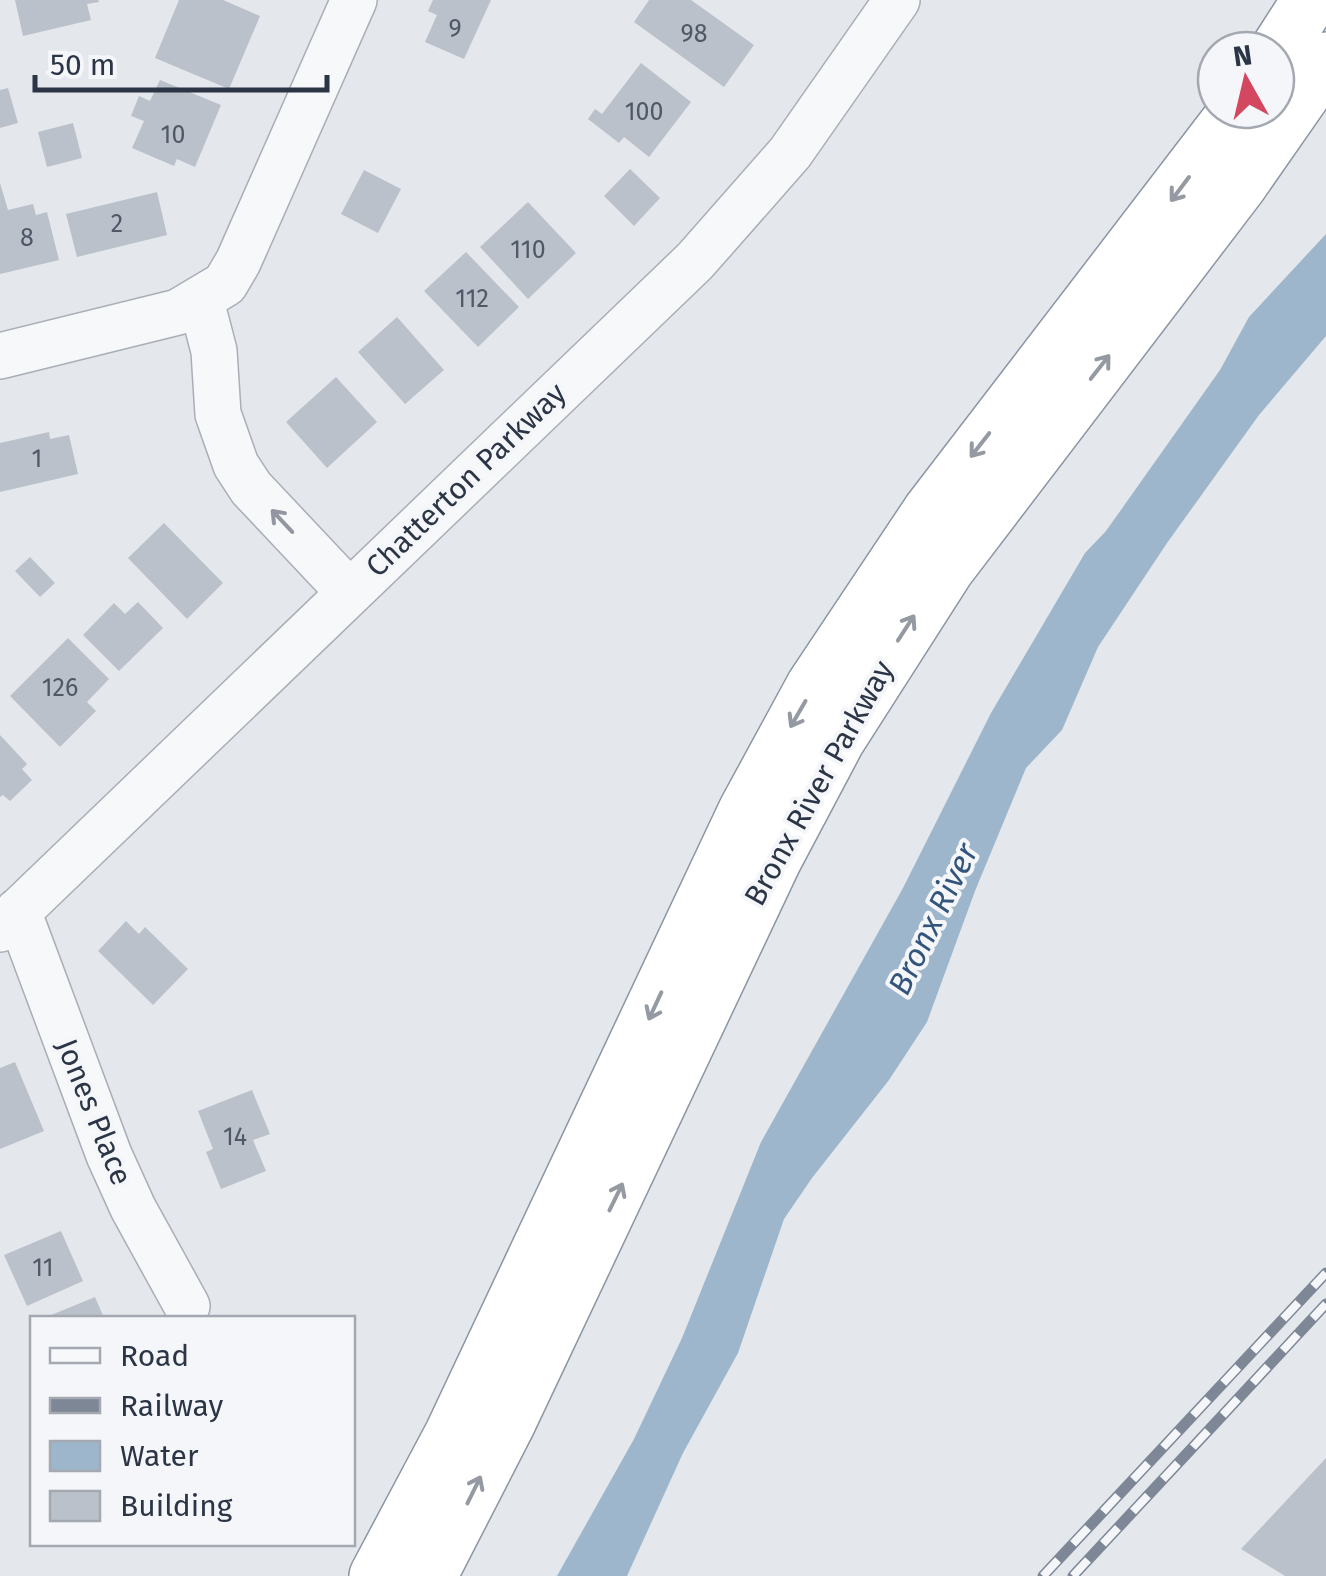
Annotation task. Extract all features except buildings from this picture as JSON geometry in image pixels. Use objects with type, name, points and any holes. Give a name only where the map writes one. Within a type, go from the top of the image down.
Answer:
[{"type":"highway","points":[[1291,30],[1310,0]]},
{"type":"highway","name":"Bronx River Parkway","points":[[429,1576],[542,1352],[774,860],[837,740],[957,554],[1218,213],[1326,60]]},
{"type":"highway","name":"Bronx River Parkway","points":[[377,1576],[452,1435],[746,811],[814,686],[942,496],[1223,130]]},
{"type":"street","points":[[0,356],[168,315],[202,301],[225,284],[354,0]]},
{"type":"street","name":"Chatterton Parkway","points":[[9,920],[695,262],[790,152],[898,0]]},
{"type":"street","points":[[202,301],[214,351],[218,414],[236,465],[251,488],[349,592]]},
{"type":"street","name":"Jones Place","points":[[9,920],[133,1208],[187,1306]]},
{"type":"water","name":"Bronx River","points":[[1326,234],[1326,336],[1259,415],[1167,543],[1098,647],[1062,730],[1026,768],[927,1022],[889,1080],[784,1219],[738,1353],[683,1453],[627,1576],[557,1576],[634,1439],[682,1338],[761,1142],[903,888],[991,713],[1085,553],[1106,531],[1220,370],[1249,317]]},
{"type":"railway","points":[[1043,1576],[1326,1273]]},
{"type":"railway","points":[[1073,1576],[1326,1304]]}]
